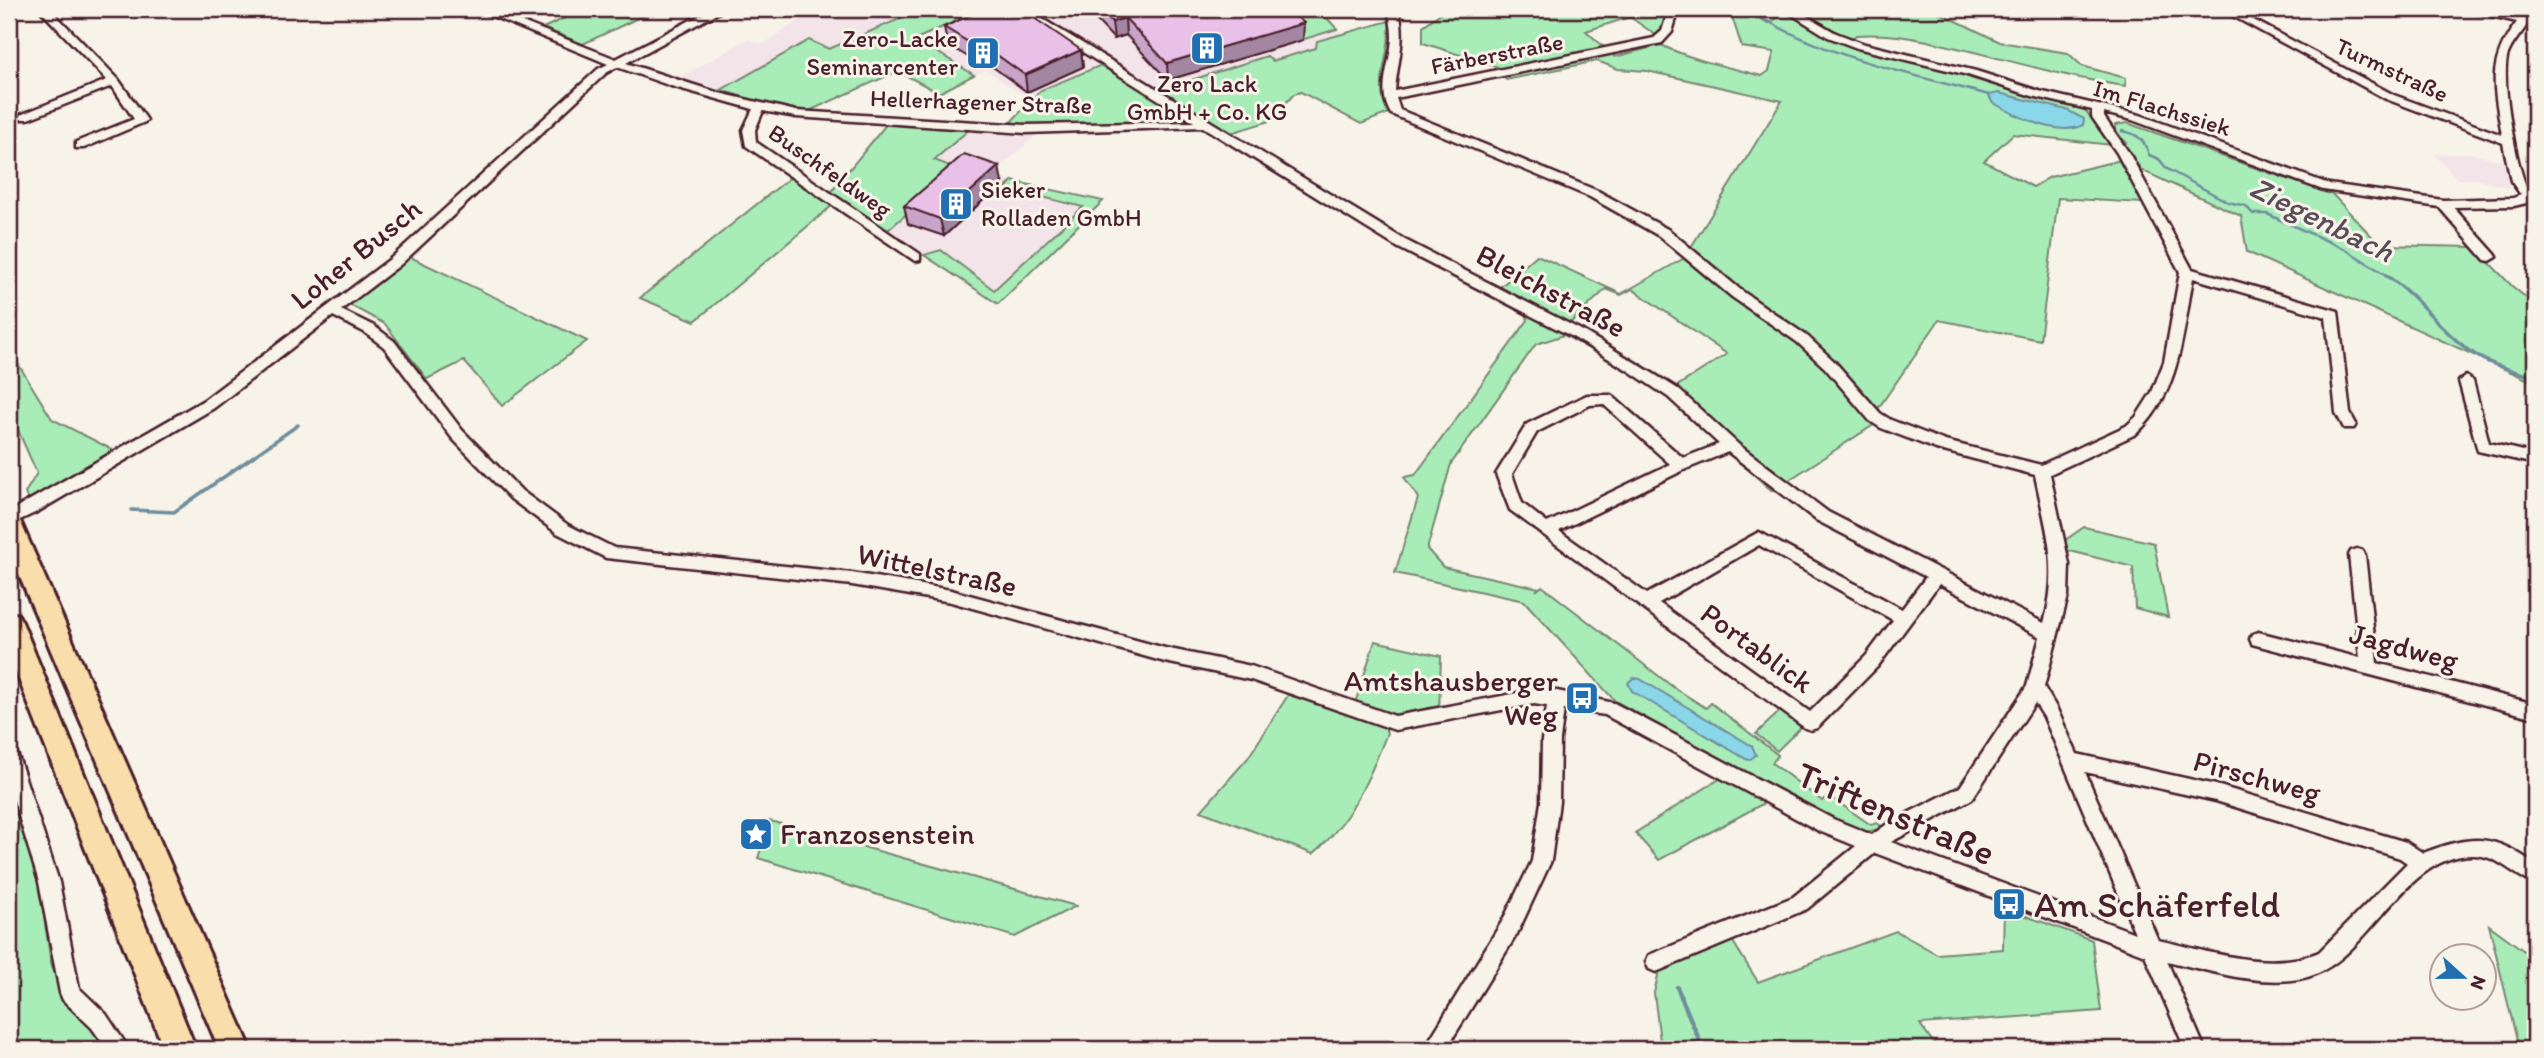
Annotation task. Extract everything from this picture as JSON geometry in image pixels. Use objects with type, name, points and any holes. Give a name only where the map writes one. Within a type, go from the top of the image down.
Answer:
[{"type":"highway","points":[[10,525],[235,1049]]},
{"type":"highway","points":[[9,622],[180,1049]]},
{"type":"street","points":[[44,9],[114,81],[141,120],[80,145]]},
{"type":"street","name":"Hellerhagener Straße","points":[[480,9],[617,63],[759,108],[814,116],[1026,129],[1197,125],[1204,122]]},
{"type":"street","name":"Loher Busch","points":[[10,525],[177,425],[333,311],[412,247],[577,92],[617,63],[720,9]]},
{"type":"street","name":"Bleichstraße","points":[[1019,9],[1401,243],[1607,351],[1673,393],[1730,446],[1822,516],[2048,633]]},
{"type":"street","points":[[1393,9],[1399,35],[1390,96],[1392,108],[1408,119],[1594,194],[1664,233],[1737,294],[1802,339],[1830,365],[1875,417],[1886,424],[1941,445],[2042,471],[2131,430],[2141,421],[2159,393],[2171,362],[2186,272],[2123,153],[2098,117],[2098,108]]},
{"type":"street","name":"Färberstraße","points":[[1390,96],[1658,41],[1667,32],[1674,9]]},
{"type":"street","name":"Im Flachssiek","points":[[1788,9],[1832,35],[1861,46],[2168,127],[2327,187],[2443,204],[2514,202],[2533,196]]},
{"type":"street","name":"Turmstraße","points":[[2225,9],[2390,97],[2508,141]]},
{"type":"street","points":[[2466,9],[2525,20]]},
{"type":"street","points":[[2532,9],[2501,61],[2508,141],[2520,188],[2533,196]]},
{"type":"street","points":[[24,117],[114,81]]},
{"type":"street","name":"Buschfeldweg","points":[[759,108],[749,130],[750,143],[915,257]]},
{"type":"street","points":[[2443,204],[2490,257]]},
{"type":"street","points":[[2186,272],[2333,314],[2343,413],[2349,425]]},
{"type":"street","name":"Wittelstraße","points":[[333,311],[380,337],[407,364],[481,463],[510,491],[581,540],[612,554],[852,579],[951,596],[1165,655],[1251,673],[1395,723],[1534,696],[1608,708]]},
{"type":"street","points":[[2466,382],[2483,447],[2535,459]]},
{"type":"street","name":"Portablick","points":[[1681,465],[1606,399],[1587,400],[1532,428],[1504,474],[1515,506],[1811,723],[1872,661],[1936,576]]},
{"type":"street","points":[[1546,530],[1681,465],[1730,446]]},
{"type":"street","points":[[1656,962],[1800,903],[1897,828],[1966,793],[2035,688],[2060,596],[2061,564],[2042,471]]},
{"type":"street","points":[[1647,602],[1759,538],[1904,618]]},
{"type":"street","points":[[2357,555],[2369,666]]},
{"type":"street","name":"Jagdweg","points":[[2258,639],[2535,711]]},
{"type":"street","points":[[2035,688],[2051,714],[2072,761],[2195,1049]]},
{"type":"street","points":[[1434,1049],[1510,927],[1541,861],[1550,802],[1551,740],[1557,698]]},
{"type":"street","name":"Triftenstraße","points":[[1608,708],[1826,825],[2151,948],[2232,967],[2276,971],[2302,969],[2326,960],[2421,862],[2473,846],[2496,851],[2534,873]]},
{"type":"street","points":[[9,756],[49,882],[70,993],[99,1021],[119,1049]]},
{"type":"street","name":"Pirschweg","points":[[2072,761],[2216,793],[2290,814],[2406,850],[2421,862]]},
{"type":"shaded area","points":[[816,9],[923,9],[829,49],[809,41],[721,90],[679,78],[747,40],[764,44]]},
{"type":"shaded area","points":[[982,9],[1256,9],[1277,14],[1305,40],[1337,29],[1342,34],[1317,41],[1316,48],[1163,87],[1152,94],[1041,90],[1031,101],[986,70],[974,75],[915,39]]},
{"type":"shaded area","points":[[972,127],[1040,131],[992,175],[1012,181],[1007,188],[1084,207],[994,290],[941,250],[924,255],[888,230],[957,169],[934,160]]},
{"type":"shaded area","points":[[2468,153],[2503,161],[2510,188],[2476,179],[2457,179],[2435,155]]},
{"type":"green space","points":[[585,9],[657,9],[583,44],[543,28]]},
{"type":"green space","points":[[923,9],[983,9],[916,39],[974,75],[939,93],[898,71],[809,111],[771,106],[721,90],[809,40],[829,49]]},
{"type":"green space","points":[[1256,9],[1319,9],[1337,29],[1305,39],[1277,14]]},
{"type":"green space","points":[[1446,9],[1673,9],[1665,33],[1660,38],[1630,17],[1586,31],[1615,57],[1661,45],[1698,59],[1762,76],[1769,71],[1774,52],[1742,47],[1732,17],[1745,11],[1769,23],[1787,12],[1781,9],[1936,11],[2000,42],[2068,53],[2082,66],[2126,78],[2125,86],[2106,83],[1903,37],[1856,35],[1847,43],[1921,60],[1973,79],[2085,110],[2112,145],[2013,134],[1984,161],[2033,187],[2050,177],[2121,160],[2142,203],[2058,198],[2040,340],[1939,320],[1871,419],[1875,424],[1772,491],[1667,397],[1626,369],[1564,335],[1536,344],[1451,464],[1427,549],[1443,567],[1539,588],[1536,591],[1542,586],[1673,687],[1706,708],[1711,703],[1778,755],[1772,763],[1822,801],[1829,796],[1871,825],[1877,823],[1884,828],[1865,832],[1820,814],[1615,701],[1524,601],[1395,573],[1418,498],[1404,477],[1415,475],[1528,320],[1526,314],[1410,255],[1270,168],[1280,164],[1404,239],[1499,288],[1537,255],[1621,294],[1688,256],[1782,101],[1647,71],[1618,69],[1597,61],[1506,80],[1498,67],[1423,43],[1423,26]],"holes":[[[1606,289],[1621,295],[1632,289],[1727,354],[1674,388],[1570,323]]]},
{"type":"green space","points":[[1389,21],[1382,91],[1389,113],[1361,124],[1301,92],[1294,94],[1270,121],[1231,133],[1160,90],[1267,56],[1272,61],[1316,48],[1317,41]]},
{"type":"green space","points":[[1104,64],[1189,119],[1175,124],[1009,124],[1041,90]]},
{"type":"green space","points":[[888,122],[972,127],[934,160],[958,169],[888,230],[831,192]]},
{"type":"green space","points":[[2127,123],[2333,195],[2380,245],[2474,247],[2535,305],[2535,383],[2247,252],[2241,216],[2141,170],[2116,131],[2115,125]]},
{"type":"green space","points":[[792,176],[834,204],[695,321],[640,298]]},
{"type":"green space","points":[[1012,181],[1103,201],[998,304],[924,255],[941,250],[994,290],[1083,207],[1006,188]]},
{"type":"green space","points":[[408,256],[587,341],[502,406],[464,361],[427,379],[385,324],[348,304]]},
{"type":"green space","points":[[9,349],[52,419],[119,453],[29,503],[25,493],[37,473],[9,410]]},
{"type":"green space","points":[[2084,527],[2154,543],[2168,617],[2135,608],[2133,567],[2066,550],[2064,541]]},
{"type":"green space","points":[[1375,641],[1441,656],[1439,712],[1384,725],[1387,733],[1366,782],[1348,814],[1326,842],[1313,854],[1201,811],[1248,758],[1290,692],[1351,716]]},
{"type":"green space","points":[[1782,709],[1803,725],[1777,751],[1756,734]]},
{"type":"green space","points":[[1721,778],[1766,802],[1659,860],[1635,833]]},
{"type":"green space","points":[[9,783],[33,841],[51,964],[61,991],[110,1049],[9,1049]]},
{"type":"green space","points":[[770,821],[1076,906],[1015,937],[758,858]]},
{"type":"green space","points":[[2004,908],[2092,940],[2101,1011],[1920,1024],[1938,1049],[1661,1049],[1654,993],[1659,971],[1730,937],[1758,982],[1896,931],[1937,954],[2003,949]]},
{"type":"green space","points":[[2489,925],[2535,959],[2535,1049],[2519,1049],[2498,962],[2498,942],[2493,942]]},
{"type":"water","points":[[1999,93],[2067,110],[2084,119],[2083,125],[2062,129],[2037,123],[1992,102],[1989,95]]},
{"type":"water","points":[[1633,678],[1640,679],[1752,746],[1756,755],[1746,759],[1632,691],[1628,683]]},
{"type":"building","points":[[984,9],[1021,9],[1081,50],[1025,75],[983,45],[978,48],[944,27]]},
{"type":"building","points":[[1100,9],[1288,9],[1304,23],[1167,63],[1125,18],[1112,22]]},
{"type":"building","points":[[964,154],[999,166],[940,219],[904,206]]},
{"type":"waterway","name":"Ziegenbach","points":[[1754,13],[1781,29],[1839,53],[1989,95]]},
{"type":"waterway","name":"Ziegenbach","points":[[2122,131],[2140,138],[2149,155],[2159,159],[2167,169],[2228,202],[2246,206],[2253,214],[2267,214],[2345,249],[2388,276]]},
{"type":"waterway","name":"Ziegenbach","points":[[2385,275],[2410,294],[2454,338],[2479,357],[2535,378]]},
{"type":"waterway","points":[[131,510],[174,512],[298,425]]},
{"type":"waterway","points":[[1677,987],[1703,1049]]},
{"type":"place","name":"Zero Lack GmbH + Co. KG","points":[[1207,48]]},
{"type":"place","name":"Zero-Lacke Seminarcenter","points":[[983,53]]},
{"type":"place","name":"Sieker Rolladen GmbH","points":[[956,204]]},
{"type":"place","name":"Amtshausberger Weg","points":[[1582,698]]},
{"type":"place","name":"Franzosenstein","points":[[756,834]]},
{"type":"place","name":"Am Schäferfeld","points":[[2009,904]]}]
